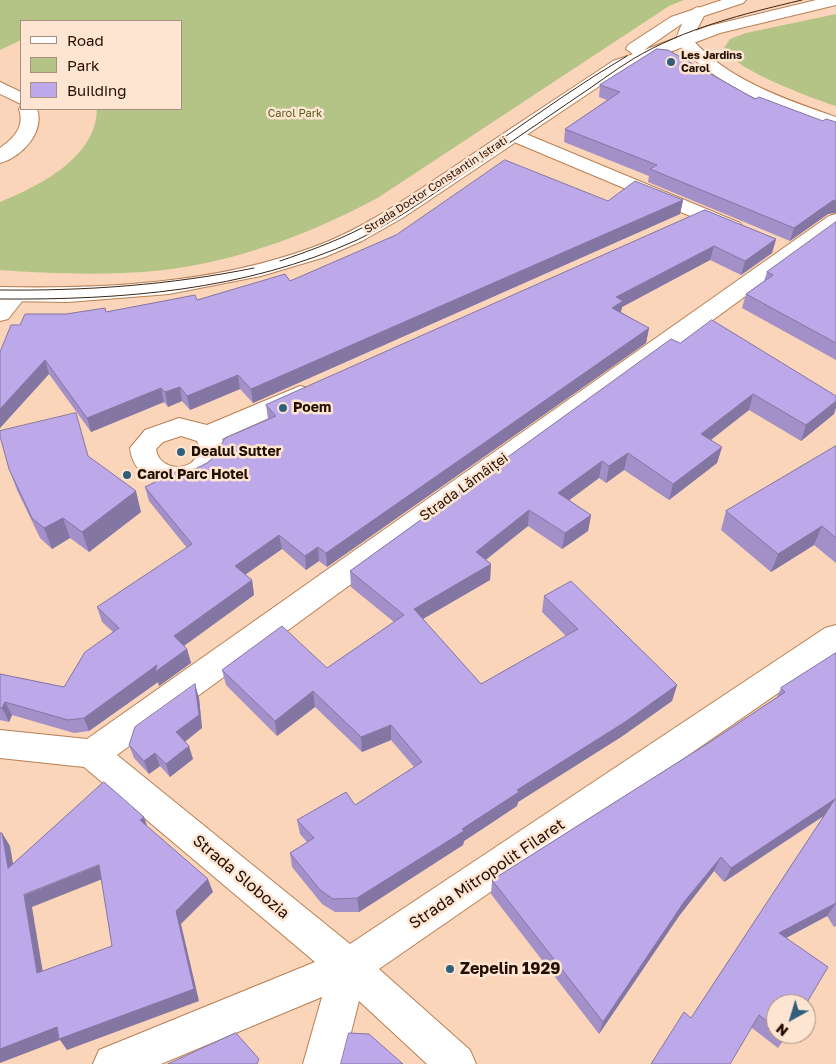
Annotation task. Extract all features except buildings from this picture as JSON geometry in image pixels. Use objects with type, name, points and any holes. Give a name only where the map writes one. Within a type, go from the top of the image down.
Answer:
[{"type":"street","name":"Strada Doctor Constantin Istrati","points":[[8,295],[68,295],[169,287],[236,276],[296,260],[338,246],[372,229],[619,65],[654,33],[677,20],[738,0]]},
{"type":"street","name":"Strada Doctor Constantin Istrati","points":[[619,65],[684,40],[743,21],[836,0]]},
{"type":"street","points":[[698,12],[686,32],[684,40],[695,52],[749,87],[781,102],[836,123]]},
{"type":"street","points":[[0,87],[20,99]]},
{"type":"street","points":[[0,157],[24,136],[30,126],[28,110]]},
{"type":"street","points":[[514,134],[746,233]]},
{"type":"street","points":[[679,224],[702,214]]},
{"type":"street","name":"Strada Lămâiței","points":[[92,754],[782,248],[836,220]]},
{"type":"street","points":[[0,314],[8,295]]},
{"type":"street","points":[[208,435],[317,386]]},
{"type":"street","name":"Strada Mitropolit Filaret","points":[[113,1064],[349,967],[836,637]]},
{"type":"street","points":[[0,744],[92,754]]},
{"type":"street","name":"Strada Slobozia","points":[[92,754],[349,967],[456,1064]]},
{"type":"street","points":[[323,1064],[349,967]]},
{"type":"green space","name":"Carol Park","points":[[0,0],[684,0],[669,6],[379,197],[355,210],[304,233],[252,251],[171,269],[130,273],[41,273],[0,270],[0,202],[48,178],[76,156],[87,142],[94,126],[97,110],[182,110],[182,20],[20,20],[20,40],[0,50]]},
{"type":"green space","points":[[836,14],[836,106],[757,74],[730,56],[724,48],[730,39],[746,33]]},
{"type":"tram line","points":[[0,299],[91,297],[182,289],[271,271],[314,257],[357,240],[393,220],[618,68],[653,48],[715,23],[802,0]]},
{"type":"tram line","points":[[280,261],[352,233],[408,202],[563,96],[627,56]]},
{"type":"tram line","points":[[0,290],[128,286],[191,279],[254,268]]},
{"type":"place","name":"Les Jardins Carol","points":[[671,62]]},
{"type":"place","name":"Poem","points":[[283,408]]},
{"type":"place","name":"Dealul Sutter","points":[[181,452]]},
{"type":"place","name":"Carol Parc Hotel","points":[[127,475]]},
{"type":"place","name":"Zepelin 1929","points":[[450,969]]}]
